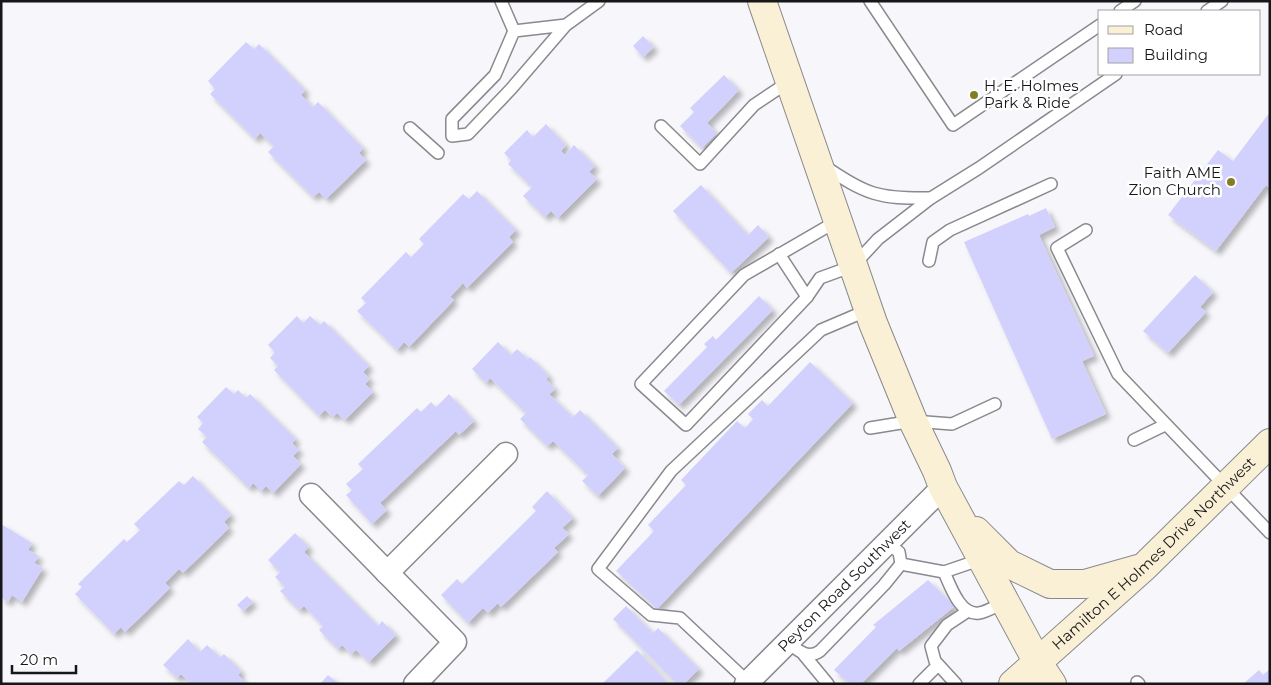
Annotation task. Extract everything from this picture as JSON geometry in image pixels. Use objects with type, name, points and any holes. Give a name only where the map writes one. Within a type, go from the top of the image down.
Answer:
[{"type":"main road","points":[[762,1],[868,310],[913,421],[948,498],[1045,673]]},
{"type":"main road","name":"Hamilton E Holmes Drive Northwest","points":[[1014,684],[1045,673],[1144,567],[1270,443]]},
{"type":"main road","points":[[948,498],[1009,564],[1050,584],[1086,584],[1144,567]]},
{"type":"street","points":[[387,573],[506,454]]},
{"type":"street","points":[[311,495],[455,642],[415,684]]},
{"type":"street","name":"Peyton Road Southwest","points":[[747,683],[796,649],[887,543],[948,498]]},
{"type":"lane","points":[[501,1],[514,30],[495,75],[452,119],[452,136],[468,134],[566,25],[599,1]]},
{"type":"lane","points":[[870,1],[954,125],[1098,26]]},
{"type":"lane","points":[[1122,10],[1135,1]]},
{"type":"lane","points":[[1208,10],[1222,1]]},
{"type":"lane","points":[[514,30],[566,25]]},
{"type":"lane","points":[[495,75],[511,88]]},
{"type":"lane","points":[[837,221],[744,275],[641,384],[686,425],[807,296],[820,278],[853,266],[878,238],[931,198],[980,168],[1115,75]]},
{"type":"lane","points":[[662,126],[700,164],[754,105],[790,81]]},
{"type":"lane","points":[[410,128],[438,153]]},
{"type":"lane","points":[[817,161],[865,192],[894,199],[931,198]]},
{"type":"lane","points":[[929,261],[933,242],[950,230],[1052,184]]},
{"type":"lane","points":[[1086,230],[1057,248],[1118,374],[1270,533]]},
{"type":"lane","points":[[778,254],[807,296]]},
{"type":"lane","points":[[747,683],[680,618],[651,615],[598,569],[672,471],[821,330],[868,310]]},
{"type":"lane","points":[[870,428],[913,421],[952,424],[995,404]]},
{"type":"lane","points":[[1134,440],[1166,425]]},
{"type":"lane","points":[[796,649],[814,656],[820,652],[901,564],[900,552],[887,543]]},
{"type":"lane","points":[[901,564],[944,572],[982,559]]},
{"type":"lane","points":[[944,572],[959,602],[968,610],[978,613],[1005,602]]},
{"type":"lane","points":[[956,684],[938,665],[931,646],[947,625],[968,610]]},
{"type":"lane","points":[[796,649],[828,684]]},
{"type":"lane","points":[[919,684],[938,665]]},
{"type":"building","points":[[643,36],[654,47],[643,57],[633,46]]},
{"type":"building","points":[[246,42],[254,49],[259,44],[305,90],[301,95],[313,107],[318,102],[363,148],[359,153],[366,160],[326,199],[319,192],[313,197],[268,152],[274,146],[260,133],[255,139],[210,94],[215,89],[208,81]]},
{"type":"building","points":[[724,75],[739,90],[707,123],[717,133],[702,148],[680,126],[694,112],[690,108]]},
{"type":"building","name":"Faith AME Zion Church","points":[[1270,112],[1270,188],[1266,185],[1216,251],[1168,215],[1218,150],[1233,161]]},
{"type":"building","points":[[546,124],[566,145],[561,151],[565,155],[574,145],[595,166],[589,172],[597,179],[558,218],[551,211],[545,217],[523,196],[532,187],[508,164],[511,160],[504,153],[527,130],[533,137]]},
{"type":"building","points":[[701,185],[748,235],[758,225],[769,237],[731,273],[673,211]]},
{"type":"building","points":[[477,191],[516,230],[509,237],[513,242],[467,288],[463,283],[450,297],[454,300],[409,347],[404,342],[397,350],[357,311],[366,303],[361,298],[406,252],[411,257],[424,244],[419,239],[463,194],[469,199]]},
{"type":"building","points":[[1046,208],[1055,227],[1039,235],[1094,356],[1082,361],[1106,414],[1052,439],[964,242]]},
{"type":"building","points":[[1195,275],[1213,292],[1200,307],[1206,312],[1168,353],[1143,331]]},
{"type":"building","points":[[759,296],[773,310],[679,405],[664,391],[707,347],[704,344],[713,336],[716,340]]},
{"type":"building","points":[[297,316],[303,323],[310,316],[320,325],[324,321],[369,366],[363,372],[370,379],[365,384],[373,392],[345,420],[337,413],[333,417],[325,410],[319,416],[274,370],[278,366],[270,358],[275,352],[268,345]]},
{"type":"building","points":[[498,342],[511,355],[517,349],[528,359],[530,357],[549,376],[546,379],[555,389],[549,394],[573,417],[580,410],[618,448],[612,454],[625,468],[598,496],[582,481],[588,475],[553,441],[547,446],[520,419],[526,413],[490,378],[486,383],[472,369]]},
{"type":"building","points":[[810,362],[853,403],[657,609],[616,571],[654,531],[648,525],[686,485],[681,480],[737,421],[745,428],[753,419],[748,414],[762,400],[768,406]]},
{"type":"building","points":[[226,387],[234,394],[238,390],[246,398],[250,394],[296,439],[292,443],[299,450],[293,456],[301,464],[273,493],[266,486],[261,491],[253,483],[249,488],[202,442],[207,437],[198,429],[203,423],[197,417]]},
{"type":"building","points":[[449,394],[474,421],[459,435],[456,431],[380,503],[387,510],[372,524],[346,495],[352,490],[346,484],[363,469],[358,464],[417,408],[421,412],[431,402],[436,407]]},
{"type":"building","points":[[193,476],[231,515],[224,522],[229,528],[183,573],[179,569],[165,583],[170,588],[125,632],[121,627],[114,634],[75,594],[82,587],[78,584],[124,539],[127,542],[140,530],[134,524],[179,481],[184,485]]},
{"type":"building","points":[[547,491],[573,518],[562,528],[569,534],[554,548],[558,552],[501,607],[498,603],[488,613],[483,608],[468,623],[441,595],[457,579],[462,584],[536,511],[532,507]]},
{"type":"building","points":[[1,524],[32,543],[28,550],[39,556],[34,563],[43,568],[22,602],[12,595],[8,602],[1,598]]},
{"type":"building","points":[[295,533],[309,547],[304,552],[378,626],[382,621],[396,635],[369,662],[356,650],[351,654],[342,645],[338,649],[319,630],[323,626],[304,606],[299,610],[280,591],[285,587],[275,577],[280,572],[268,560]]},
{"type":"building","points":[[928,580],[955,606],[899,651],[897,648],[861,684],[850,684],[834,670],[876,627],[873,625]]},
{"type":"building","points":[[247,596],[253,602],[243,611],[237,605]]},
{"type":"building","points":[[626,606],[653,633],[658,628],[699,669],[684,684],[677,684],[613,619]]},
{"type":"building","points":[[188,639],[200,652],[207,645],[220,657],[224,654],[241,671],[238,675],[247,684],[191,684],[181,674],[177,678],[163,665]]},
{"type":"building","points":[[637,650],[669,684],[602,684]]},
{"type":"building","points":[[1270,669],[1270,684],[1243,684],[1259,670],[1263,675]]},
{"type":"building","points":[[328,675],[339,684],[320,684]]},
{"type":"place","name":"H. E. Holmes Park & Ride","points":[[974,95]]},
{"type":"place","name":"Faith AME Zion Church","points":[[1231,182]]}]
